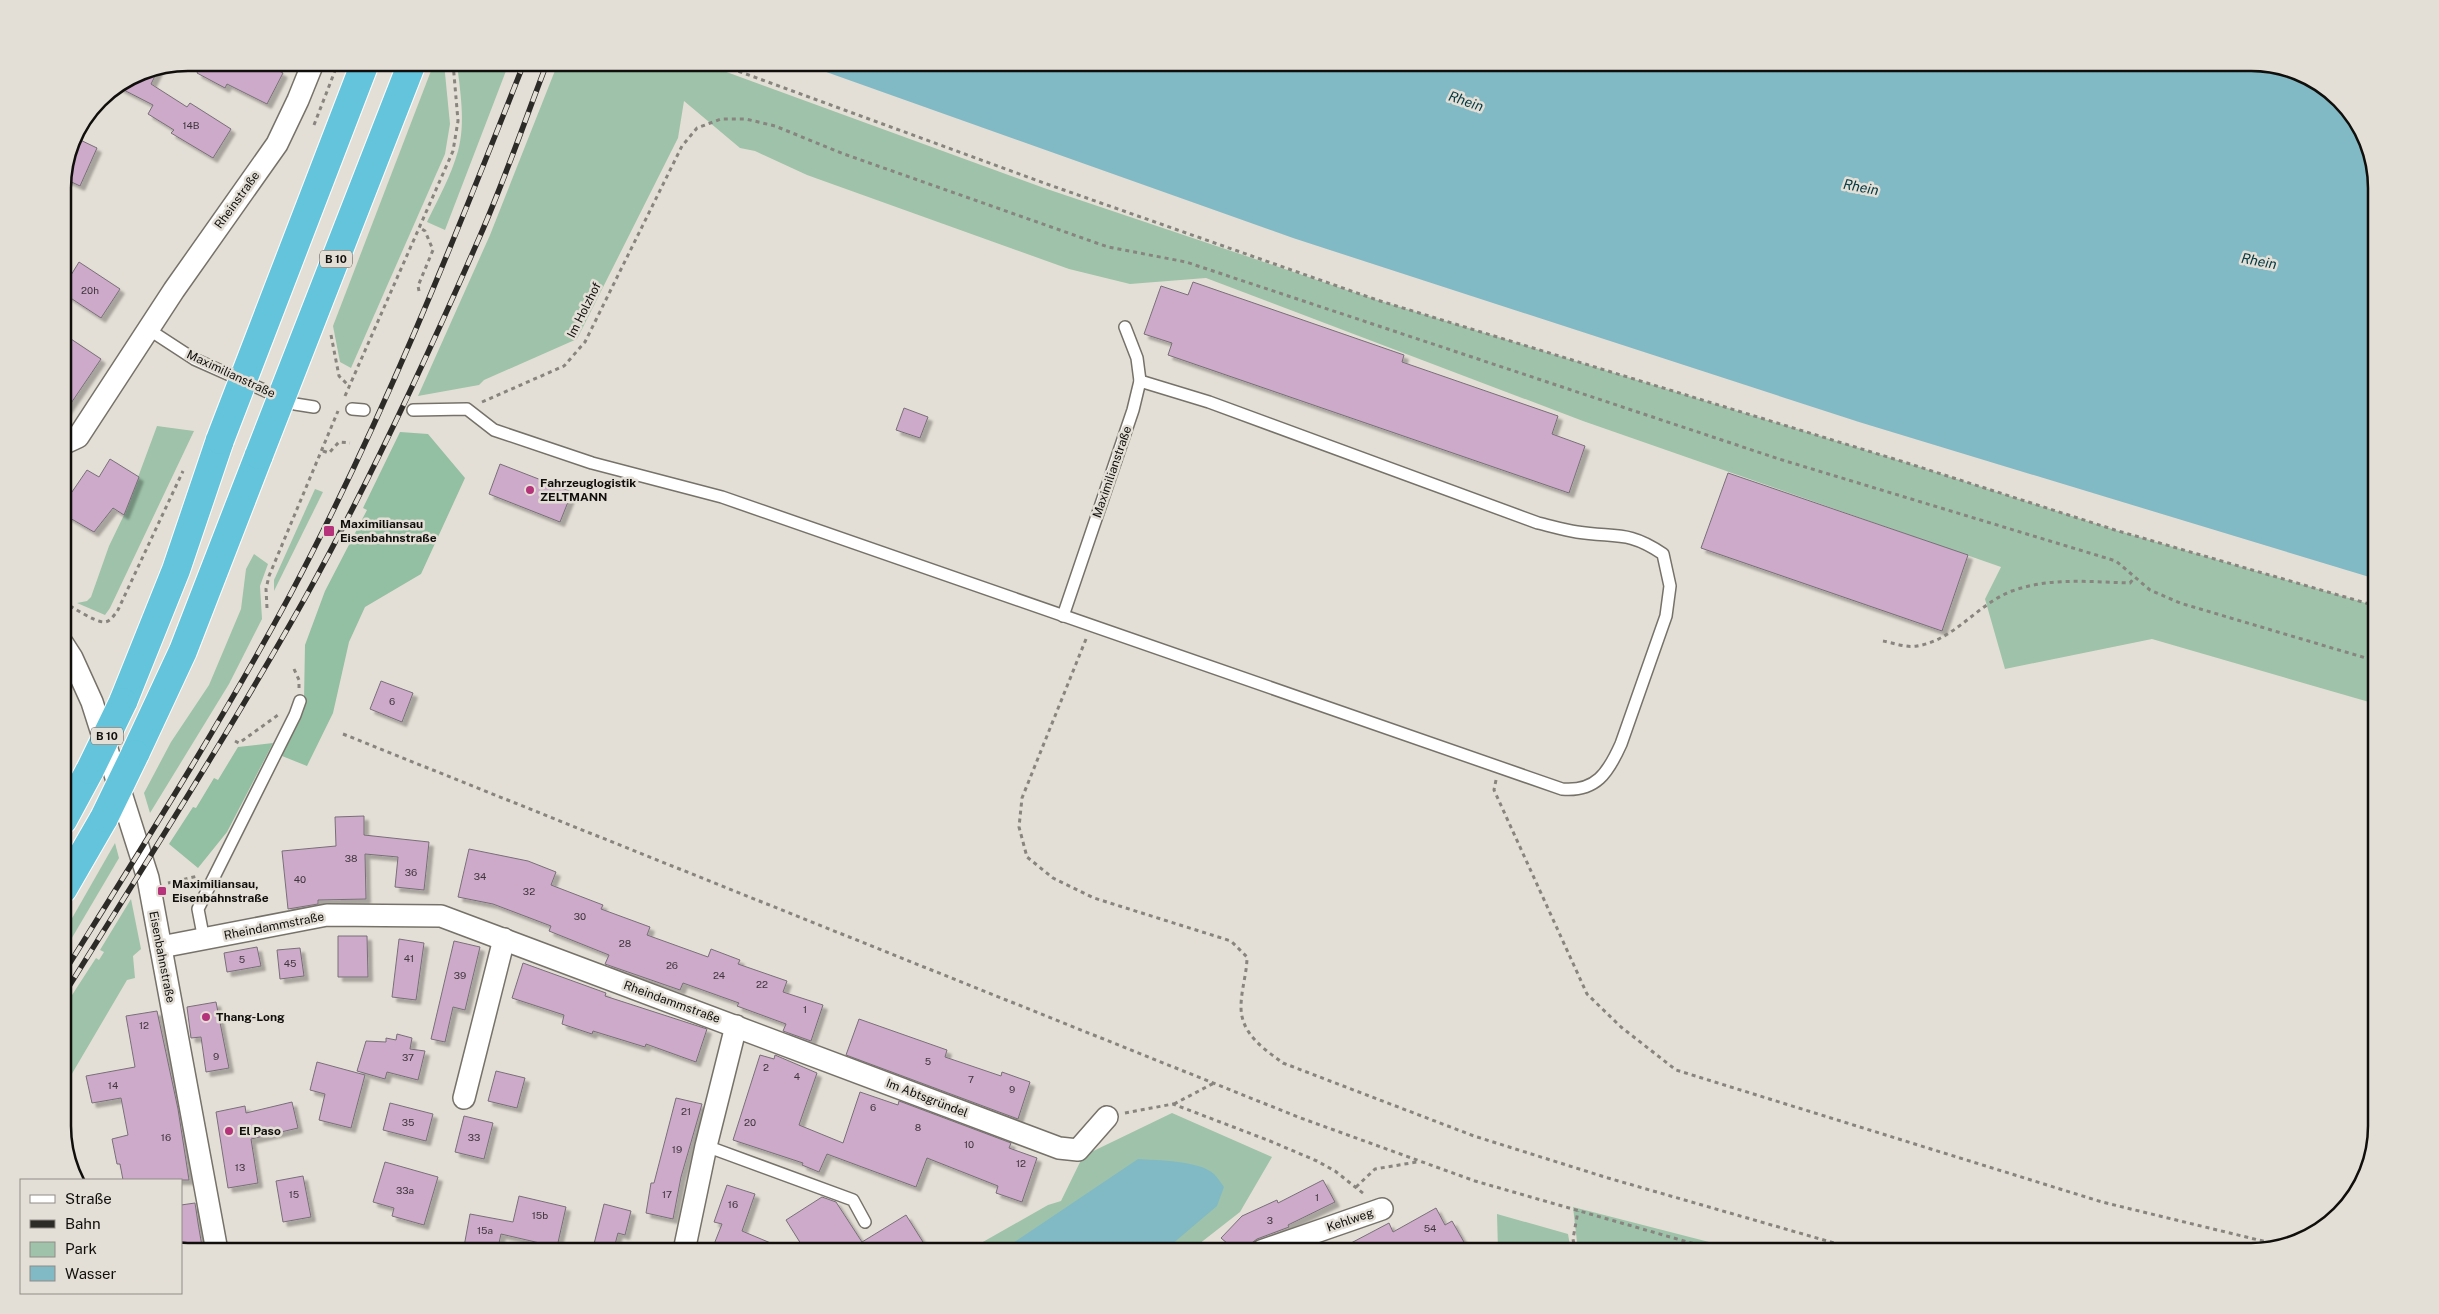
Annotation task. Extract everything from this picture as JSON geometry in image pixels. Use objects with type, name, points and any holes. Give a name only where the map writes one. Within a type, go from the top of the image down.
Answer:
[{"type":"highway","name":"B 10","points":[[72,803],[123,702],[176,570],[220,440],[361,72]]},
{"type":"highway","name":"B 10","points":[[72,873],[104,818],[183,651],[408,72]]},
{"type":"street","name":"Rheinstraße","points":[[148,329],[277,144],[309,72]]},
{"type":"street","points":[[72,440],[78,437],[148,329]]},
{"type":"street","name":"Eisenbahnstraße","points":[[72,667],[92,702],[148,878],[215,1243]]},
{"type":"street","name":"Rheindammstraße","points":[[161,947],[326,915],[441,916],[736,1026],[706,1146],[686,1243]]},
{"type":"street","points":[[464,1098],[504,939]]},
{"type":"street","name":"Im Abtsgründel","points":[[736,1026],[1059,1148],[1078,1150],[1107,1116]]},
{"type":"street","name":"Kehlweg","points":[[1286,1243],[1382,1209]]},
{"type":"lane","name":"Maximilianstraße","points":[[1063,616],[1133,410],[1140,381],[1137,358],[1125,327]]},
{"type":"lane","name":"Maximilianstraße","points":[[148,329],[194,359],[295,404],[314,408]]},
{"type":"lane","points":[[412,410],[467,409],[494,430],[592,464],[722,497],[1562,789],[1576,790],[1590,786],[1612,765],[1622,744],[1666,616],[1670,586],[1663,554],[1644,541],[1615,534],[1577,532],[1538,523],[1209,402],[1140,381]]},
{"type":"lane","points":[[204,940],[198,909],[295,715],[300,701]]},
{"type":"lane","points":[[706,1146],[854,1200],[865,1222]]},
{"type":"path","points":[[267,608],[266,589],[269,576],[323,451],[327,435],[453,151],[458,121],[454,72]]},
{"type":"path","points":[[742,72],[1044,184],[1376,300],[1904,462],[2115,530],[2367,604]]},
{"type":"path","name":"Im Holzhof","points":[[467,409],[564,366],[576,354],[585,342],[682,146],[697,128],[721,119],[746,119],[775,126],[844,154],[1108,247],[1186,262],[1778,459],[2116,561],[2150,590],[2180,603],[2368,658]]},
{"type":"path","points":[[419,291],[418,286],[433,250],[425,231],[420,228]]},
{"type":"path","points":[[331,333],[339,376],[349,386]]},
{"type":"path","points":[[323,451],[329,453],[339,442],[350,443]]},
{"type":"path","points":[[72,607],[104,622],[110,620],[117,612],[180,478]]},
{"type":"path","points":[[1883,641],[1916,646],[1953,632],[1986,604],[2012,591],[2059,581],[2130,582],[2134,578]]},
{"type":"path","points":[[1091,626],[1022,798],[1020,827],[1027,857],[1053,878],[1094,898],[1231,941],[1247,957],[1241,1007],[1245,1025],[1256,1044],[1284,1063],[1474,1136],[1608,1178],[1831,1243]]},
{"type":"path","points":[[235,741],[239,742],[286,710]]},
{"type":"path","points":[[344,734],[1214,1083],[1419,1161],[1475,1181],[1687,1243]]},
{"type":"path","points":[[1500,768],[1494,790],[1588,994],[1621,1027],[1676,1070],[2102,1202],[2266,1242]]},
{"type":"path","points":[[165,883],[206,874],[214,878]]},
{"type":"path","points":[[1107,1116],[1173,1104],[1214,1083]]},
{"type":"path","points":[[1173,1104],[1317,1161],[1335,1171],[1382,1209]]},
{"type":"path","points":[[1356,1187],[1375,1169],[1419,1161]]},
{"type":"path","points":[[1574,1243],[1578,1212]]},
{"type":"green space","points":[[431,72],[445,72],[450,124],[445,154],[351,368],[340,362],[333,326]]},
{"type":"green space","points":[[458,72],[506,72],[445,230],[427,222],[452,169],[458,151],[462,129],[462,107]]},
{"type":"green space","points":[[555,72],[726,72],[1044,188],[1377,300],[1904,462],[2115,530],[2367,604],[2368,702],[2152,639],[2005,669],[1985,599],[2001,567],[1583,421],[1206,278],[1130,284],[1069,269],[807,175],[755,151],[740,148],[684,101],[678,138],[577,339],[484,380],[479,385],[418,396],[490,235]]},
{"type":"green space","points":[[157,426],[194,431],[105,615],[77,603],[87,601],[91,597],[109,546],[124,515]]},
{"type":"green space","points":[[400,432],[428,434],[465,478],[421,574],[365,607],[349,642],[333,713],[307,766],[282,756],[304,700],[305,645],[325,591],[367,510],[363,508]]},
{"type":"green space","points":[[315,489],[323,492],[274,591],[274,580]]},
{"type":"green space","points":[[254,554],[268,564],[260,586],[262,619],[229,684],[150,813],[144,793],[171,742],[209,685],[241,609],[246,569]]},
{"type":"green space","points":[[273,743],[227,832],[198,868],[169,844],[193,807],[196,808],[214,778],[218,780],[238,747]]},
{"type":"green space","points":[[115,843],[119,858],[72,938],[72,918]]},
{"type":"green space","points":[[131,899],[141,949],[133,956],[135,978],[127,980],[72,1074],[72,995],[96,958],[99,960],[104,952],[100,950]]},
{"type":"green space","points":[[1172,1113],[1272,1157],[1240,1212],[1200,1243],[981,1243],[1048,1205],[1061,1201],[1083,1156]]},
{"type":"green space","points":[[1573,1207],[1713,1243],[1577,1243]]},
{"type":"green space","points":[[1497,1214],[1568,1234],[1570,1243],[1498,1243]]},
{"type":"water","name":"Rhein","points":[[2251,71],[2288,77],[2316,91],[2339,111],[2356,137],[2362,151],[2365,166],[2367,181],[2367,576],[1859,422],[1293,238],[825,72]]},
{"type":"water","points":[[1138,1159],[1178,1162],[1199,1166],[1208,1170],[1224,1187],[1217,1206],[1173,1243],[1013,1243]]},
{"type":"building","points":[[197,73],[283,73],[267,104],[227,84],[225,88]]},
{"type":"building","points":[[155,76],[151,84],[187,107],[190,103],[231,129],[213,158],[171,133],[174,130],[148,114],[153,105],[125,90]]},
{"type":"building","points":[[81,141],[97,148],[80,186],[72,182],[72,173]]},
{"type":"building","points":[[79,262],[120,289],[101,318],[72,299],[72,273]]},
{"type":"building","points":[[1193,282],[1404,355],[1402,362],[1558,416],[1552,434],[1585,446],[1569,493],[1168,355],[1172,343],[1144,334],[1161,286],[1188,295]]},
{"type":"building","points":[[72,340],[101,359],[72,402]]},
{"type":"building","points":[[904,408],[928,417],[920,438],[896,430]]},
{"type":"building","points":[[110,459],[139,477],[124,515],[113,508],[94,532],[72,519],[72,492],[87,470],[99,477]]},
{"type":"building","points":[[500,464],[572,492],[560,522],[489,494]]},
{"type":"building","points":[[1728,473],[1968,555],[1942,631],[1701,548]]},
{"type":"building","points":[[381,681],[413,693],[402,722],[370,709]]},
{"type":"building","points":[[364,816],[364,835],[429,842],[424,890],[395,887],[398,857],[365,854],[366,899],[318,900],[318,904],[288,909],[282,851],[336,846],[335,817]]},
{"type":"building","points":[[469,849],[528,861],[556,872],[551,885],[603,905],[601,909],[650,927],[647,935],[708,957],[711,949],[740,960],[738,964],[787,981],[783,992],[823,1005],[811,1041],[783,1031],[786,1024],[737,1006],[739,1003],[683,983],[680,990],[605,964],[609,955],[549,931],[551,926],[493,904],[458,897]]},
{"type":"building","points":[[338,936],[367,936],[368,977],[338,977]]},
{"type":"building","points":[[399,939],[424,943],[416,1000],[392,997]]},
{"type":"building","points":[[454,941],[480,947],[465,1010],[453,1007],[445,1042],[431,1039]]},
{"type":"building","points":[[257,947],[261,966],[227,972],[224,953]]},
{"type":"building","points":[[300,948],[304,976],[280,979],[277,950]]},
{"type":"building","points":[[523,963],[606,993],[605,996],[707,1029],[696,1062],[646,1044],[645,1047],[593,1031],[592,1034],[562,1024],[564,1015],[512,998]]},
{"type":"building","points":[[216,1002],[229,1068],[206,1072],[201,1037],[191,1038],[187,1007]]},
{"type":"building","points":[[157,1011],[178,1109],[189,1180],[123,1179],[120,1164],[117,1164],[112,1139],[128,1135],[121,1098],[92,1103],[86,1076],[135,1067],[126,1016]]},
{"type":"building","points":[[859,1019],[947,1050],[945,1057],[1001,1076],[1002,1072],[1030,1082],[1018,1119],[846,1055]]},
{"type":"building","points":[[397,1034],[412,1038],[410,1049],[425,1051],[418,1080],[387,1072],[385,1079],[357,1071],[366,1041],[386,1042],[386,1038],[396,1040]]},
{"type":"building","points":[[760,1055],[774,1059],[775,1055],[817,1073],[799,1125],[843,1143],[860,1092],[898,1105],[899,1101],[1011,1143],[1009,1148],[1037,1158],[1022,1202],[996,1193],[998,1186],[927,1158],[916,1187],[827,1154],[819,1172],[802,1165],[803,1163],[733,1140]]},
{"type":"building","points":[[317,1062],[365,1075],[351,1128],[319,1120],[325,1094],[310,1090]]},
{"type":"building","points":[[496,1071],[525,1078],[517,1108],[488,1101]]},
{"type":"building","points":[[676,1098],[702,1104],[681,1177],[673,1219],[646,1213],[651,1183],[654,1183]]},
{"type":"building","points":[[292,1102],[298,1128],[251,1139],[258,1183],[228,1188],[216,1112],[245,1106],[246,1113]]},
{"type":"building","points":[[390,1103],[433,1114],[426,1141],[383,1130]]},
{"type":"building","points":[[464,1116],[493,1123],[484,1159],[455,1152]]},
{"type":"building","points":[[385,1162],[438,1177],[424,1225],[392,1216],[394,1208],[373,1202]]},
{"type":"building","points":[[303,1176],[311,1217],[283,1222],[276,1181]]},
{"type":"building","points":[[1323,1180],[1335,1202],[1288,1225],[1289,1227],[1257,1239],[1252,1243],[1227,1243],[1221,1238],[1242,1216],[1277,1200],[1278,1203]]},
{"type":"building","points":[[727,1185],[755,1194],[742,1231],[771,1243],[715,1243],[722,1224],[714,1222]]},
{"type":"building","points":[[519,1196],[566,1207],[558,1243],[540,1243],[501,1234],[499,1243],[465,1243],[470,1214],[513,1222]]},
{"type":"building","points":[[822,1197],[836,1202],[862,1242],[906,1215],[923,1242],[800,1243],[786,1220]]},
{"type":"building","points":[[195,1203],[202,1243],[182,1243],[182,1205]]},
{"type":"building","points":[[604,1204],[631,1211],[625,1235],[618,1233],[615,1243],[594,1243]]},
{"type":"building","points":[[1436,1208],[1445,1225],[1452,1221],[1464,1242],[1351,1243],[1389,1223],[1393,1232]]},
{"type":"railway","points":[[72,960],[180,786],[236,691],[290,595],[323,530],[385,399],[443,265],[520,72]]},
{"type":"railway","points":[[72,982],[247,699],[329,554],[375,464],[480,236],[544,72]]},
{"type":"place","name":"Fahrzeuglogistik ZELTMANN","points":[[530,490]]},
{"type":"place","name":"Maximiliansau Eisenbahnstraße","points":[[329,531]]},
{"type":"place","name":"Maximiliansau, Eisenbahnstraße","points":[[162,891]]},
{"type":"place","name":"Thang-Long","points":[[206,1017]]},
{"type":"place","name":"El Paso","points":[[229,1131]]}]
